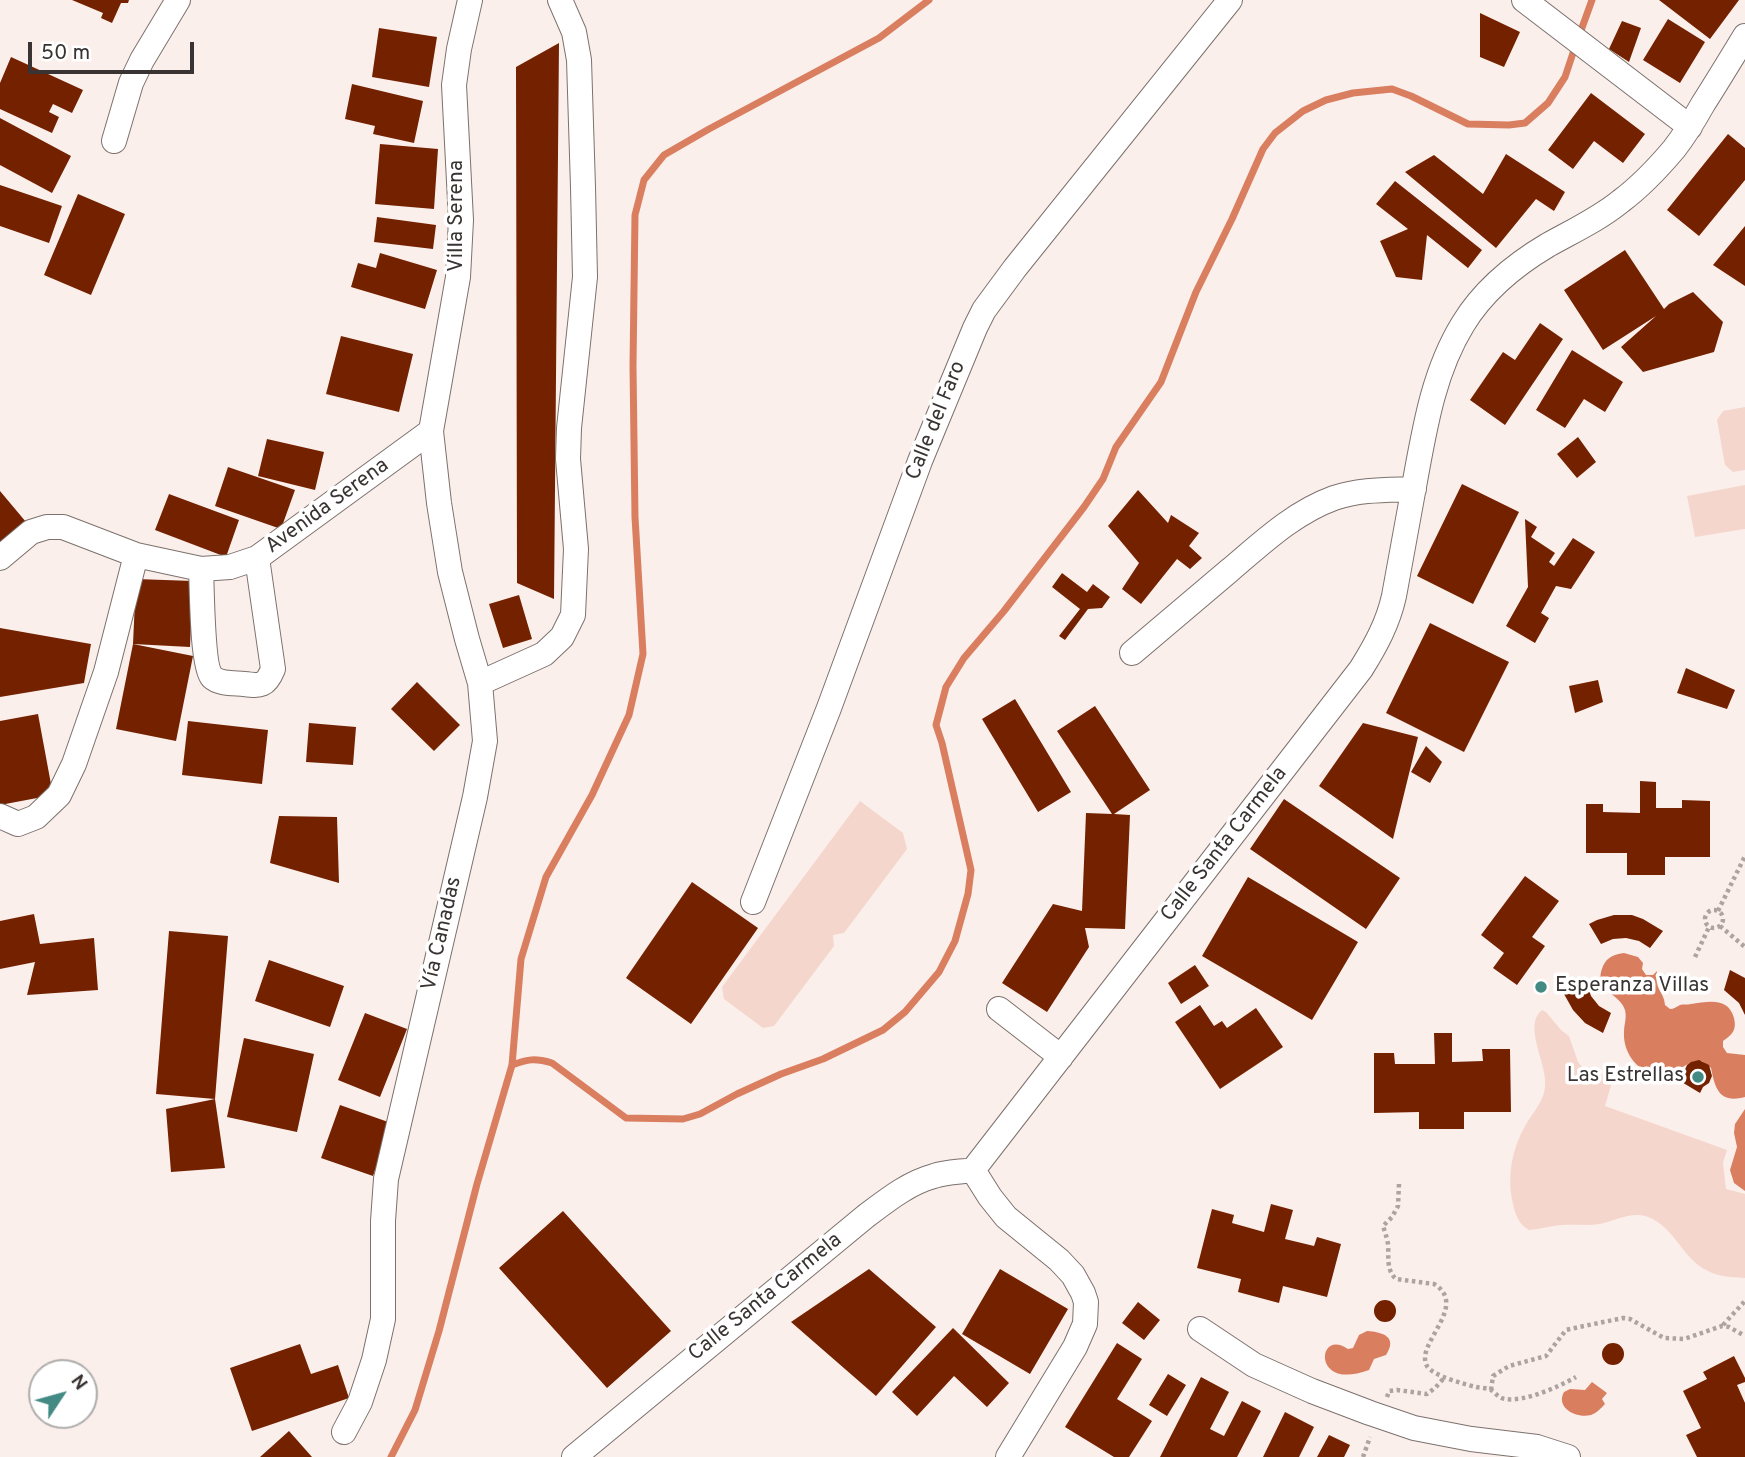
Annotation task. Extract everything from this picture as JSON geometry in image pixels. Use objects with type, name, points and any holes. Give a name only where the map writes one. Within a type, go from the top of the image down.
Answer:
[{"type":"street","points":[[114,141],[131,83],[146,51],[178,0]]},
{"type":"street","name":"Villa Serena","points":[[432,431],[458,278],[461,220],[454,85],[470,0]]},
{"type":"street","points":[[480,683],[544,654],[562,636],[573,615],[576,548],[568,459],[569,428],[585,277],[579,60],[574,33],[560,0]]},
{"type":"street","name":"Calle del Faro","points":[[753,902],[829,708],[920,461],[984,310],[1230,0]]},
{"type":"street","points":[[1524,0],[1690,127]]},
{"type":"street","name":"Calle Santa Carmela","points":[[574,1457],[892,1196],[935,1175],[973,1170],[1361,669],[1375,647],[1390,613],[1425,426],[1436,386],[1452,342],[1472,312],[1494,286],[1530,256],[1599,217],[1634,190],[1670,155],[1745,36]]},
{"type":"street","name":"Avenida Serena","points":[[0,558],[31,532],[47,527],[63,527],[136,555],[201,569],[230,567],[257,558],[432,431]]},
{"type":"street","name":"Vía Canadas","points":[[344,1432],[360,1402],[371,1371],[383,1319],[386,1179],[475,797],[485,741],[480,683],[450,572],[439,503],[432,431]]},
{"type":"street","points":[[1132,653],[1270,537],[1307,510],[1352,494],[1413,489]]},
{"type":"street","points":[[0,816],[18,824],[36,817],[59,795],[74,764],[106,672],[136,555]]},
{"type":"street","points":[[201,569],[207,666],[211,676],[219,681],[259,685],[269,679],[273,669],[257,558]]},
{"type":"street","points":[[999,1010],[1061,1056]]},
{"type":"street","points":[[973,1170],[1006,1217],[1059,1260],[1073,1275],[1086,1302],[1085,1324],[1075,1347],[1008,1457]]},
{"type":"street","points":[[1200,1329],[1254,1365],[1378,1416],[1414,1428],[1471,1439],[1537,1447],[1568,1457]]},
{"type":"path","points":[[1718,911],[1745,856]]},
{"type":"path","points":[[1711,910],[1718,911],[1723,918],[1720,926],[1716,929],[1709,928],[1704,920],[1706,914],[1711,910]]},
{"type":"path","points":[[1720,926],[1745,947]]},
{"type":"path","points":[[1695,957],[1709,928]]},
{"type":"path","points":[[1399,1184],[1398,1206],[1383,1226],[1388,1242],[1389,1268],[1396,1279],[1434,1284],[1440,1287],[1444,1294],[1444,1316],[1426,1350],[1427,1365],[1433,1372],[1491,1390],[1505,1399],[1542,1393],[1576,1377]]},
{"type":"path","points":[[1722,1326],[1745,1301]]},
{"type":"path","points":[[1491,1390],[1493,1376],[1509,1366],[1546,1356],[1566,1330],[1579,1327],[1623,1318],[1640,1323],[1664,1338],[1684,1339],[1722,1326],[1745,1336]]},
{"type":"path","points":[[1378,1416],[1389,1391],[1427,1394],[1445,1377]]},
{"type":"shaded area","points":[[1745,407],[1745,470],[1733,472],[1725,465],[1717,420],[1723,411]]},
{"type":"shaded area","points":[[1745,485],[1745,529],[1695,537],[1687,496]]},
{"type":"shaded area","points":[[860,801],[903,833],[907,849],[844,933],[833,935],[834,946],[774,1026],[763,1028],[724,999],[722,987]]},
{"type":"shaded area","points":[[1624,953],[1638,957],[1643,963],[1642,969],[1646,975],[1653,975],[1657,971],[1658,986],[1665,1005],[1670,1009],[1710,1002],[1727,1006],[1735,1022],[1731,1034],[1723,1041],[1723,1047],[1727,1053],[1745,1055],[1745,1097],[1729,1098],[1720,1093],[1711,1068],[1702,1061],[1689,1063],[1672,1073],[1657,1074],[1647,1071],[1633,1060],[1624,1038],[1625,1010],[1601,981],[1603,966],[1607,960]]},
{"type":"shaded area","points":[[1542,1010],[1569,1036],[1582,1067],[1613,1079],[1605,1106],[1727,1150],[1723,1163],[1726,1189],[1745,1194],[1745,1278],[1717,1274],[1699,1266],[1665,1228],[1642,1215],[1600,1224],[1562,1225],[1529,1230],[1520,1222],[1511,1193],[1512,1161],[1518,1140],[1544,1092],[1545,1078],[1534,1026]]},
{"type":"shaded area","points":[[1745,1109],[1745,1191],[1734,1183],[1730,1170],[1737,1147],[1735,1124]]},
{"type":"shaded area","points":[[1367,1331],[1387,1337],[1390,1344],[1386,1355],[1374,1359],[1369,1370],[1350,1375],[1337,1373],[1329,1367],[1325,1360],[1330,1346],[1338,1344],[1348,1349],[1353,1348],[1359,1335]]},
{"type":"shaded area","points":[[1592,1382],[1607,1393],[1602,1399],[1605,1404],[1591,1415],[1569,1411],[1562,1403],[1564,1392],[1570,1389],[1585,1390]]},
{"type":"building","points":[[72,0],[129,0],[128,3],[121,3],[112,23],[101,18],[103,13]]},
{"type":"building","points":[[1659,0],[1739,0],[1710,39]]},
{"type":"building","points":[[1480,13],[1520,32],[1504,67],[1480,57]]},
{"type":"building","points":[[1668,19],[1705,42],[1680,83],[1643,60]]},
{"type":"building","points":[[1622,21],[1641,28],[1629,62],[1609,49]]},
{"type":"building","points":[[379,28],[437,37],[429,87],[372,77]]},
{"type":"building","points":[[559,43],[554,599],[517,583],[516,67]]},
{"type":"building","points":[[11,57],[83,90],[72,113],[53,104],[49,112],[59,117],[52,133],[0,109],[0,83]]},
{"type":"building","points":[[352,84],[423,101],[414,143],[373,134],[375,126],[345,119]]},
{"type":"building","points":[[1591,93],[1645,134],[1623,163],[1594,141],[1573,169],[1548,150]]},
{"type":"building","points":[[0,118],[71,156],[52,193],[0,165]]},
{"type":"building","points":[[1728,134],[1745,148],[1745,180],[1699,236],[1667,210]]},
{"type":"building","points":[[380,144],[438,149],[434,209],[375,204]]},
{"type":"building","points":[[1506,154],[1565,192],[1554,211],[1536,199],[1496,248],[1405,172],[1434,155],[1483,194]]},
{"type":"building","points":[[1395,181],[1482,250],[1468,268],[1427,235],[1422,280],[1396,277],[1380,241],[1408,229],[1376,204]]},
{"type":"building","points":[[0,185],[62,206],[49,243],[0,226]]},
{"type":"building","points":[[78,194],[125,214],[91,295],[44,275]]},
{"type":"building","points":[[377,217],[436,225],[433,249],[374,242]]},
{"type":"building","points":[[1745,226],[1745,286],[1713,265]]},
{"type":"building","points":[[1625,250],[1664,309],[1693,292],[1723,322],[1714,352],[1643,372],[1621,347],[1656,316],[1603,350],[1564,290]]},
{"type":"building","points":[[380,253],[437,270],[425,309],[351,287],[358,263],[376,268]]},
{"type":"building","points":[[1540,323],[1563,339],[1505,425],[1470,400],[1503,352],[1515,360]]},
{"type":"building","points":[[341,336],[413,354],[399,412],[326,394]]},
{"type":"building","points":[[1572,350],[1623,382],[1605,412],[1584,399],[1565,428],[1536,410]]},
{"type":"building","points":[[1578,437],[1596,462],[1577,478],[1557,454]]},
{"type":"building","points":[[267,439],[324,452],[315,490],[258,476]]},
{"type":"building","points":[[228,467],[295,490],[281,529],[215,506]]},
{"type":"building","points":[[1462,484],[1519,512],[1473,604],[1417,576]]},
{"type":"building","points":[[1138,490],[1168,523],[1171,515],[1199,533],[1189,546],[1202,558],[1190,569],[1177,559],[1141,604],[1122,589],[1139,563],[1108,526]]},
{"type":"building","points":[[0,491],[26,522],[0,544]]},
{"type":"building","points":[[169,494],[239,520],[226,557],[155,530]]},
{"type":"building","points":[[1525,519],[1537,527],[1531,537],[1555,553],[1549,562],[1554,566],[1573,538],[1595,552],[1571,589],[1556,586],[1541,613],[1549,618],[1535,643],[1506,626],[1528,587]]},
{"type":"building","points":[[1062,573],[1087,592],[1093,584],[1110,597],[1102,608],[1088,609],[1065,640],[1059,636],[1080,609],[1052,587]]},
{"type":"building","points":[[136,579],[193,581],[190,647],[133,644]]},
{"type":"building","points":[[519,595],[532,639],[503,648],[489,604]]},
{"type":"building","points":[[1430,623],[1509,662],[1464,752],[1386,713]]},
{"type":"building","points":[[0,628],[91,644],[84,683],[0,697]]},
{"type":"building","points":[[133,644],[193,656],[176,741],[116,729]]},
{"type":"building","points":[[1686,668],[1735,690],[1727,709],[1677,693]]},
{"type":"building","points":[[1598,680],[1603,702],[1575,713],[1569,686]]},
{"type":"building","points":[[417,682],[460,725],[434,751],[391,709]]},
{"type":"building","points":[[1015,699],[1071,792],[1038,812],[982,719]]},
{"type":"building","points":[[1095,706],[1150,790],[1114,814],[1130,815],[1125,929],[1085,928],[1089,947],[1047,1012],[1002,983],[1053,904],[1082,911],[1086,813],[1112,814],[1057,731]]},
{"type":"building","points":[[38,714],[53,795],[0,805],[0,721]]},
{"type":"building","points":[[188,721],[268,730],[262,784],[182,775]]},
{"type":"building","points":[[309,723],[356,727],[353,765],[306,762]]},
{"type":"building","points":[[1363,723],[1418,737],[1393,839],[1319,786]]},
{"type":"building","points":[[1426,746],[1442,762],[1430,783],[1411,772]]},
{"type":"building","points":[[1640,781],[1656,782],[1656,808],[1682,808],[1682,800],[1710,801],[1710,857],[1665,857],[1665,875],[1627,875],[1627,853],[1586,853],[1586,804],[1603,804],[1603,812],[1640,813]]},
{"type":"building","points":[[1284,799],[1400,878],[1366,929],[1250,849]]},
{"type":"building","points":[[279,816],[337,817],[339,883],[270,863]]},
{"type":"building","points":[[1525,876],[1559,901],[1532,937],[1545,946],[1517,985],[1493,968],[1504,953],[1481,935]]},
{"type":"building","points":[[1248,877],[1358,942],[1312,1020],[1202,956]]},
{"type":"building","points":[[692,882],[758,928],[691,1024],[626,978]]},
{"type":"building","points":[[34,914],[40,944],[94,938],[98,990],[27,995],[35,962],[0,969],[0,921]]},
{"type":"building","points":[[1614,915],[1632,915],[1663,931],[1650,948],[1639,941],[1626,938],[1601,944],[1589,924]]},
{"type":"building","points":[[169,931],[228,936],[215,1099],[156,1094]]},
{"type":"building","points":[[269,960],[344,986],[330,1027],[255,1001]]},
{"type":"building","points":[[1195,965],[1209,986],[1181,1004],[1168,983]]},
{"type":"building","points":[[1730,970],[1745,978],[1745,1015],[1739,1003],[1724,990]]},
{"type":"building","points":[[1562,977],[1585,978],[1591,996],[1599,1006],[1611,1013],[1603,1033],[1585,1023],[1573,1010],[1564,994]]},
{"type":"building","points":[[1200,1005],[1214,1026],[1222,1021],[1227,1028],[1256,1008],[1283,1047],[1220,1089],[1175,1022]]},
{"type":"building","points":[[365,1013],[407,1029],[380,1097],[338,1080]]},
{"type":"building","points":[[1434,1033],[1452,1033],[1452,1062],[1483,1061],[1482,1049],[1510,1049],[1511,1112],[1464,1112],[1464,1129],[1419,1129],[1419,1112],[1374,1113],[1374,1053],[1394,1053],[1395,1064],[1435,1064]]},
{"type":"building","points":[[244,1038],[314,1054],[297,1132],[227,1117]]},
{"type":"building","name":"Las Estrellas","points":[[1699,1060],[1709,1065],[1712,1076],[1700,1093],[1680,1081],[1687,1065]]},
{"type":"building","points":[[215,1099],[225,1168],[171,1172],[166,1109]]},
{"type":"building","points":[[340,1105],[391,1123],[373,1176],[321,1158]]},
{"type":"building","points":[[1271,1204],[1293,1210],[1285,1239],[1314,1246],[1317,1237],[1341,1244],[1327,1297],[1283,1286],[1279,1303],[1238,1292],[1241,1279],[1197,1268],[1212,1209],[1234,1215],[1232,1223],[1264,1232]]},
{"type":"building","points":[[563,1211],[671,1331],[607,1388],[499,1268]]},
{"type":"building","points":[[869,1269],[936,1327],[876,1396],[791,1322]]},
{"type":"building","points":[[1000,1269],[1068,1309],[1030,1374],[962,1334]]},
{"type":"building","points":[[1385,1300],[1393,1303],[1396,1311],[1393,1319],[1385,1322],[1377,1319],[1374,1311],[1377,1303]]},
{"type":"building","points":[[1138,1302],[1160,1320],[1144,1340],[1122,1323]]},
{"type":"building","points":[[953,1328],[1009,1383],[987,1407],[954,1376],[917,1416],[892,1392]]},
{"type":"building","points":[[1117,1343],[1142,1359],[1117,1399],[1152,1421],[1129,1457],[1114,1457],[1065,1427]]},
{"type":"building","points":[[1613,1343],[1621,1346],[1624,1354],[1621,1362],[1613,1365],[1605,1362],[1602,1354],[1605,1346]]},
{"type":"building","points":[[300,1344],[311,1374],[338,1365],[349,1398],[252,1431],[230,1368]]},
{"type":"building","points":[[1734,1356],[1745,1378],[1745,1382],[1737,1385],[1745,1403],[1745,1457],[1697,1457],[1686,1435],[1701,1428],[1683,1391],[1707,1379],[1703,1372]]},
{"type":"building","points":[[1168,1374],[1186,1385],[1167,1416],[1149,1405]]},
{"type":"building","points":[[1201,1377],[1229,1392],[1210,1429],[1224,1436],[1242,1401],[1261,1411],[1237,1457],[1160,1457]]},
{"type":"building","points":[[1285,1412],[1314,1427],[1299,1457],[1263,1457]]},
{"type":"building","points":[[289,1431],[312,1457],[260,1457]]},
{"type":"building","points":[[1329,1435],[1350,1445],[1344,1457],[1317,1457]]},
{"type":"waterway","points":[[391,1457],[415,1410],[512,1065],[521,959],[546,877],[592,795],[629,715],[643,654],[635,517],[633,366],[635,215],[644,180],[664,155],[879,38],[929,0]]},
{"type":"waterway","points":[[1579,36],[1592,0]]},
{"type":"waterway","points":[[512,1065],[532,1060],[552,1063],[626,1118],[683,1119],[700,1114],[781,1074],[823,1059],[883,1030],[905,1012],[939,972],[955,941],[968,894],[971,870],[936,725],[946,687],[964,658],[1084,507],[1103,479],[1116,447],[1161,382],[1196,292],[1263,149],[1275,133],[1303,111],[1326,100],[1353,93],[1392,89],[1468,124],[1525,123],[1548,103],[1565,77],[1575,47]]},
{"type":"place","name":"Esperanza Villas","points":[[1541,987]]},
{"type":"place","name":"Las Estrellas","points":[[1698,1077]]}]
